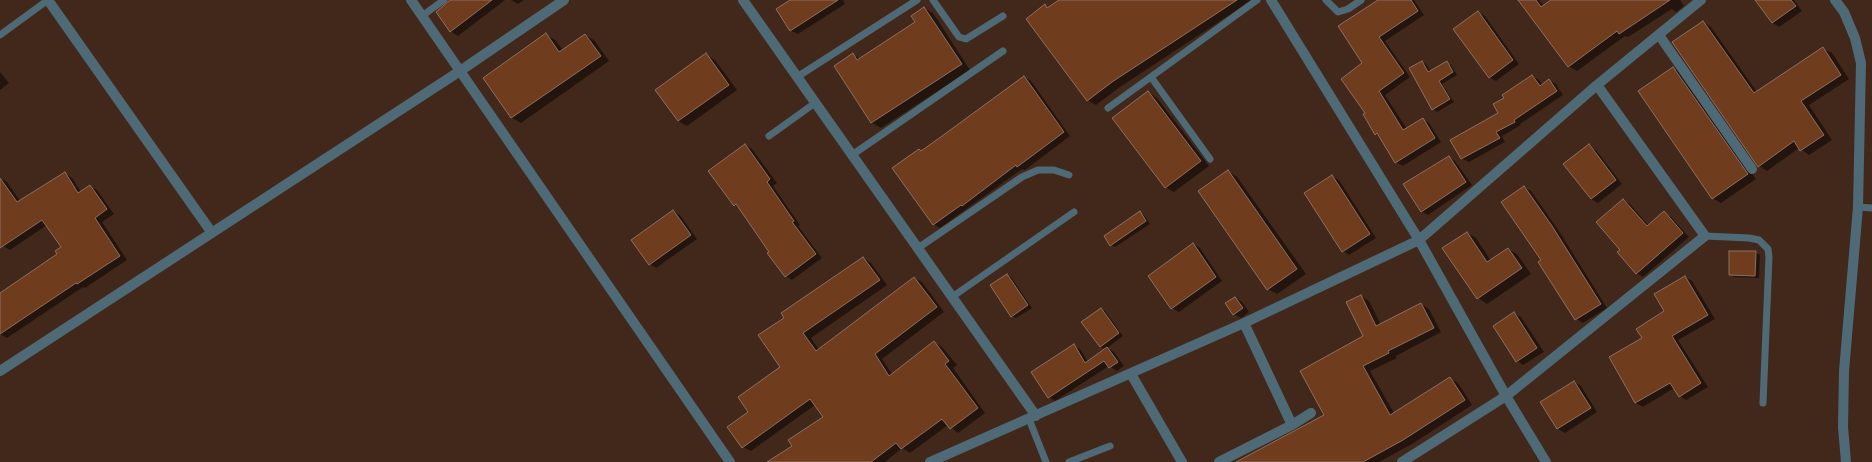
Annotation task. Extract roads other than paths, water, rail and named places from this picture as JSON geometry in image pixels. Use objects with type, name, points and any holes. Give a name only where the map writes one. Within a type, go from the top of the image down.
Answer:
[{"type":"street","points":[[48,0],[212,233]]},
{"type":"street","points":[[411,0],[730,462]]},
{"type":"street","points":[[0,371],[460,71],[564,0]]},
{"type":"street","points":[[743,0],[952,297],[1032,418]]},
{"type":"street","points":[[1271,0],[1419,240],[1506,396],[1546,462]]},
{"type":"street","points":[[930,462],[1244,323],[1419,240],[1597,85],[1701,0]]},
{"type":"street","points":[[1835,0],[1844,12],[1855,38],[1861,63],[1858,207],[1844,371],[1843,427],[1846,462]]},
{"type":"street","points":[[1659,35],[1752,169]]},
{"type":"street","points":[[1402,462],[1506,396],[1705,236],[1597,85]]},
{"type":"street","points":[[1244,323],[1292,425]]},
{"type":"street","points":[[1131,374],[1182,462]]},
{"type":"street","points":[[1218,462],[1292,425],[1311,413]]},
{"type":"lane","points":[[0,34],[48,0]]},
{"type":"lane","points":[[422,16],[444,0]]},
{"type":"lane","points":[[797,77],[917,0]]},
{"type":"lane","points":[[933,0],[960,37],[966,39],[1003,16]]},
{"type":"lane","points":[[1108,108],[1257,0]]},
{"type":"lane","points":[[1326,0],[1338,12],[1348,8],[1360,0]]},
{"type":"lane","points":[[852,154],[1002,51]]},
{"type":"lane","points":[[1151,77],[1210,159]]},
{"type":"lane","points":[[769,136],[815,103]]},
{"type":"lane","points":[[918,248],[1022,177],[1038,170],[1054,170],[1068,175]]},
{"type":"lane","points":[[1858,207],[1872,208]]},
{"type":"lane","points":[[952,297],[1074,212]]},
{"type":"lane","points":[[1705,236],[1749,238],[1759,240],[1764,243],[1768,249],[1770,257],[1764,403]]},
{"type":"lane","points":[[1032,418],[1046,462]]},
{"type":"lane","points":[[1069,462],[1110,446]]}]
